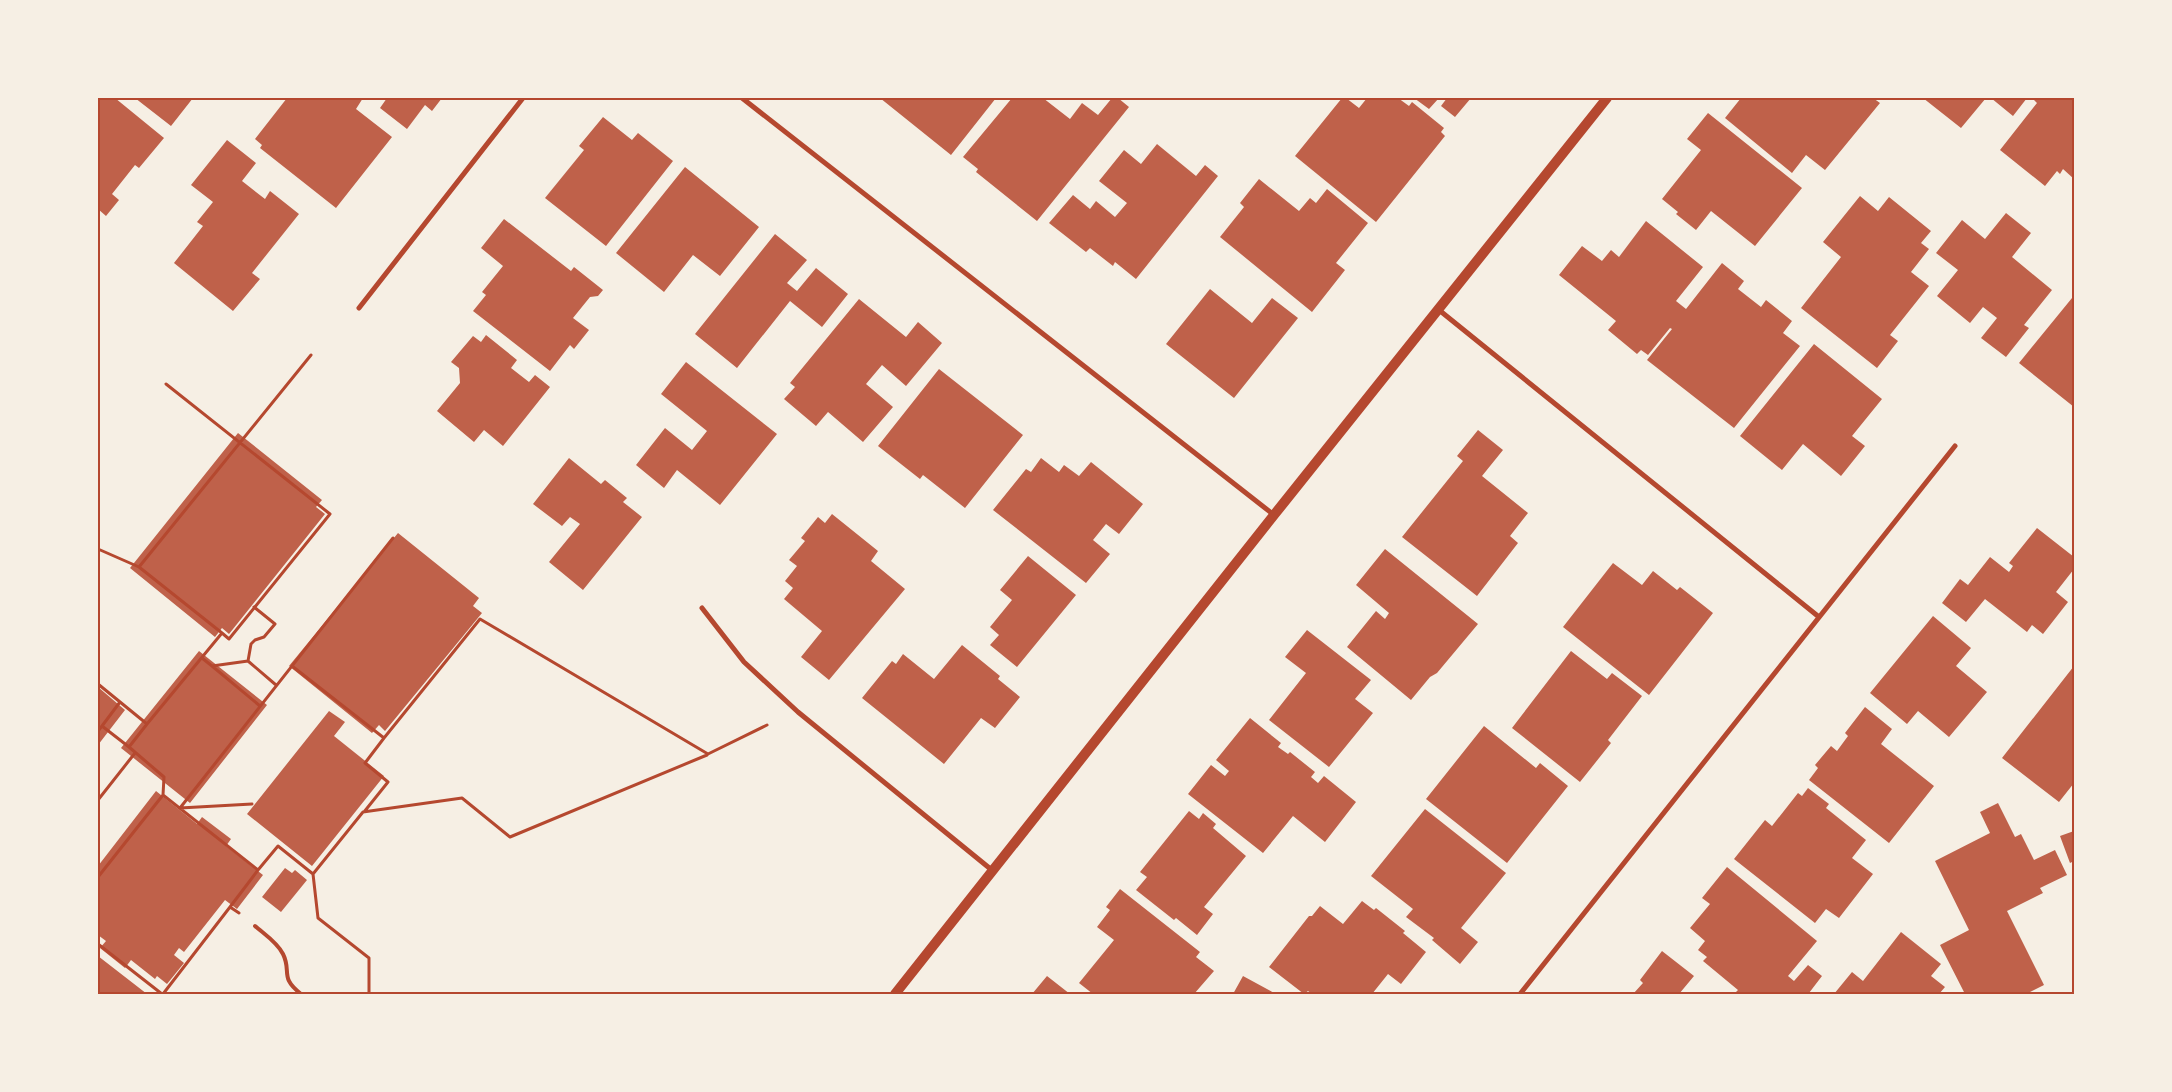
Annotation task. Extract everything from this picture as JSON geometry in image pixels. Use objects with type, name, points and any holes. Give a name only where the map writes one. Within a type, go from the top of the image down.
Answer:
[{"type":"main road","points":[[895,994],[1274,515],[1608,98]]},
{"type":"street","points":[[359,308],[524,98]]},
{"type":"street","points":[[742,98],[1274,515]]},
{"type":"street","points":[[1439,310],[1819,617]]},
{"type":"street","points":[[1520,994],[1955,446]]},
{"type":"street","points":[[702,608],[744,662],[798,712],[993,871]]},
{"type":"lane","points":[[255,926],[276,944],[282,952],[285,960],[286,978],[292,987],[301,994]]},
{"type":"path","points":[[139,567],[311,355]]},
{"type":"path","points":[[98,549],[139,567],[229,639],[330,514],[166,384]]},
{"type":"path","points":[[180,808],[393,538]]},
{"type":"path","points":[[248,661],[251,644],[255,640],[264,637],[275,624],[254,608]]},
{"type":"path","points":[[313,874],[388,782],[365,763],[480,618],[708,754]]},
{"type":"path","points":[[129,748],[222,633]]},
{"type":"path","points":[[201,658],[260,706]]},
{"type":"path","points":[[212,666],[248,661],[276,685]]},
{"type":"path","points":[[292,666],[384,738]]},
{"type":"path","points":[[98,684],[147,724]]},
{"type":"path","points":[[98,731],[120,702]]},
{"type":"path","points":[[363,812],[462,798],[510,837],[708,754],[767,725]]},
{"type":"path","points":[[98,877],[162,795],[164,777],[102,726]]},
{"type":"path","points":[[98,800],[135,753]]},
{"type":"path","points":[[162,795],[258,870]]},
{"type":"path","points":[[180,808],[252,804]]},
{"type":"path","points":[[98,944],[162,994],[278,846],[313,874],[318,918],[369,958],[368,994]]},
{"type":"path","points":[[230,907],[255,926]]},
{"type":"building","points":[[98,98],[115,98],[164,138],[139,168],[135,165],[112,194],[119,200],[106,216],[98,209]]},
{"type":"building","points":[[135,98],[193,98],[171,126]]},
{"type":"building","points":[[287,98],[363,98],[356,109],[392,137],[336,208],[260,148],[262,145],[255,139]]},
{"type":"building","points":[[387,98],[442,98],[432,111],[425,105],[407,129],[380,108]]},
{"type":"building","points":[[880,98],[996,98],[951,155]]},
{"type":"building","points":[[1012,98],[1043,98],[1070,119],[1082,103],[1098,115],[1112,98],[1118,98],[1129,107],[1037,221],[976,172],[978,169],[963,157]]},
{"type":"building","points":[[1342,98],[1346,98],[1359,108],[1367,98],[1398,98],[1409,106],[1412,102],[1444,128],[1441,132],[1445,136],[1376,222],[1295,156]]},
{"type":"building","points":[[1414,98],[1439,98],[1429,109]]},
{"type":"building","points":[[1447,98],[1471,98],[1455,117],[1441,106]]},
{"type":"building","points":[[1741,98],[1873,98],[1880,103],[1825,170],[1806,155],[1792,173],[1725,118]]},
{"type":"building","points":[[1923,98],[1986,98],[1961,128]]},
{"type":"building","points":[[1991,98],[2027,98],[2013,116]]},
{"type":"building","points":[[2036,98],[2074,98],[2074,179],[2063,169],[2060,174],[2057,171],[2045,186],[2000,150],[2037,103],[2034,100]]},
{"type":"building","points":[[1708,113],[1802,188],[1755,246],[1711,211],[1696,230],[1676,214],[1678,212],[1662,199],[1701,150],[1687,139]]},
{"type":"building","points":[[603,117],[632,140],[638,133],[673,161],[606,246],[545,198],[584,150],[579,146]]},
{"type":"building","points":[[227,140],[256,163],[242,181],[265,199],[270,191],[299,214],[252,273],[260,279],[233,311],[174,263],[203,226],[197,222],[213,202],[191,185]]},
{"type":"building","points":[[1157,144],[1196,176],[1205,165],[1218,176],[1136,279],[1115,262],[1113,266],[1090,248],[1086,252],[1049,223],[1073,195],[1090,209],[1096,201],[1115,217],[1127,203],[1099,181],[1124,150],[1141,164]]},
{"type":"building","points":[[685,167],[759,227],[720,276],[693,255],[664,292],[616,253]]},
{"type":"building","points":[[1259,179],[1299,211],[1310,198],[1316,203],[1327,189],[1368,223],[1336,263],[1345,270],[1312,312],[1220,237],[1244,207],[1240,203]]},
{"type":"building","points":[[1860,196],[1878,211],[1889,197],[1931,231],[1921,243],[1929,249],[1911,272],[1929,286],[1890,335],[1898,341],[1877,368],[1801,308],[1841,257],[1823,242]]},
{"type":"building","points":[[2006,213],[2031,233],[2012,257],[2052,290],[2024,325],[2029,328],[2006,357],[1981,338],[1997,318],[1983,307],[1970,323],[1937,296],[1958,270],[1936,253],[1962,220],[1985,239]]},
{"type":"building","points":[[504,219],[571,271],[574,267],[603,290],[598,296],[590,297],[573,318],[589,330],[574,349],[570,345],[550,371],[473,311],[486,295],[482,292],[503,266],[481,248]]},
{"type":"building","points":[[1646,221],[1703,267],[1676,301],[1686,309],[1722,263],[1744,281],[1738,289],[1761,307],[1766,300],[1792,321],[1783,333],[1800,346],[1734,428],[1647,360],[1672,329],[1670,328],[1648,355],[1641,350],[1637,354],[1608,330],[1616,321],[1559,275],[1582,246],[1602,261],[1611,250],[1619,257]]},
{"type":"building","points":[[775,234],[807,260],[787,283],[797,291],[816,268],[848,294],[822,327],[790,301],[737,368],[695,334]]},
{"type":"building","points":[[1210,289],[1252,323],[1272,298],[1298,318],[1234,398],[1166,344]]},
{"type":"building","points":[[2072,298],[2074,300],[2074,407],[2019,363]]},
{"type":"building","points":[[859,299],[906,337],[918,322],[942,343],[906,386],[882,365],[866,384],[893,407],[863,442],[828,412],[816,426],[784,399],[795,387],[790,383]]},
{"type":"building","points":[[486,335],[517,360],[511,368],[529,382],[535,375],[550,387],[503,446],[484,430],[474,442],[437,411],[460,383],[459,368],[451,362],[473,336],[481,342]]},
{"type":"building","points":[[1814,344],[1882,399],[1852,436],[1865,446],[1841,476],[1803,444],[1782,470],[1740,436]]},
{"type":"building","points":[[686,362],[777,434],[720,505],[677,470],[664,488],[636,465],[665,428],[692,450],[707,431],[661,394]]},
{"type":"building","points":[[939,369],[1023,435],[965,508],[923,475],[920,479],[878,446]]},
{"type":"building","points":[[1478,430],[1503,450],[1482,476],[1528,513],[1510,536],[1518,543],[1477,596],[1402,537],[1463,461],[1457,456]]},
{"type":"building","points":[[238,433],[322,500],[316,507],[325,514],[229,634],[222,628],[215,637],[130,568]]},
{"type":"building","points":[[569,458],[601,484],[605,480],[627,498],[623,502],[642,517],[583,590],[549,562],[580,524],[570,517],[562,526],[533,504]]},
{"type":"building","points":[[1041,458],[1059,472],[1064,465],[1079,476],[1091,462],[1143,504],[1119,534],[1106,524],[1093,540],[1110,554],[1086,583],[993,510],[1026,469],[1031,472]]},
{"type":"building","points":[[832,514],[878,551],[871,561],[905,589],[829,680],[801,657],[822,631],[784,599],[793,588],[785,581],[797,566],[789,560],[805,541],[801,538],[818,517],[825,523]]},
{"type":"building","points":[[2037,528],[2074,557],[2074,569],[2056,592],[2068,602],[2043,634],[2032,625],[2027,632],[1985,599],[1966,622],[1942,603],[1960,579],[1968,585],[1990,557],[2009,572],[2013,566],[2009,563]]},
{"type":"building","points":[[398,533],[479,598],[473,606],[482,613],[385,731],[379,725],[372,733],[289,666]]},
{"type":"building","points":[[1385,549],[1478,624],[1437,673],[1430,677],[1411,700],[1347,647],[1376,611],[1385,619],[1389,613],[1356,585]]},
{"type":"building","points":[[1028,556],[1076,595],[1017,667],[990,645],[999,635],[990,627],[1012,600],[1000,590]]},
{"type":"building","points":[[1613,563],[1642,585],[1653,571],[1677,590],[1680,587],[1713,613],[1649,695],[1563,627]]},
{"type":"building","points":[[1933,616],[1971,648],[1956,666],[1987,692],[1949,737],[1918,711],[1907,724],[1870,693]]},
{"type":"building","points":[[1307,630],[1371,680],[1355,699],[1373,713],[1329,767],[1269,720],[1306,673],[1285,657]]},
{"type":"building","points":[[962,645],[1000,676],[998,679],[1020,697],[995,728],[981,718],[944,764],[862,698],[892,661],[896,664],[903,654],[934,679]]},
{"type":"building","points":[[199,651],[267,705],[190,803],[121,748]]},
{"type":"building","points":[[1571,651],[1607,679],[1612,673],[1642,696],[1608,740],[1611,743],[1580,782],[1512,728]]},
{"type":"building","points":[[2074,666],[2074,783],[2059,802],[2002,758]]},
{"type":"building","points":[[98,687],[125,710],[98,745]]},
{"type":"building","points":[[1865,707],[1892,729],[1881,744],[1934,786],[1889,843],[1809,780],[1818,768],[1815,765],[1831,746],[1837,751],[1848,736],[1845,733]]},
{"type":"building","points":[[329,711],[345,722],[334,736],[384,776],[312,866],[247,814]]},
{"type":"building","points":[[1250,718],[1281,743],[1278,747],[1288,754],[1290,752],[1315,772],[1311,777],[1318,783],[1324,776],[1356,802],[1325,842],[1293,816],[1263,853],[1188,794],[1211,765],[1225,776],[1229,771],[1216,760]]},
{"type":"building","points":[[1484,726],[1536,768],[1540,763],[1568,786],[1507,863],[1426,799]]},
{"type":"building","points":[[1808,788],[1829,804],[1826,808],[1866,840],[1852,858],[1873,874],[1839,918],[1826,909],[1815,923],[1734,859],[1765,820],[1772,826],[1798,793],[1802,796]]},
{"type":"building","points":[[156,791],[197,824],[202,817],[231,839],[226,846],[263,875],[237,909],[225,900],[184,952],[179,948],[174,955],[184,963],[167,984],[157,976],[155,979],[131,960],[125,968],[100,948],[106,941],[98,935],[98,866]]},
{"type":"building","points":[[1998,803],[2015,837],[2021,834],[2034,860],[2055,850],[2067,875],[2040,888],[2043,893],[2007,911],[2044,985],[2026,994],[1965,994],[1940,945],[1969,930],[1935,861],[1990,833],[1980,812]]},
{"type":"building","points":[[1425,809],[1506,873],[1461,928],[1478,942],[1460,964],[1432,940],[1434,938],[1406,917],[1413,909],[1371,876]]},
{"type":"building","points":[[1189,811],[1199,819],[1203,813],[1216,824],[1213,828],[1246,856],[1204,907],[1213,914],[1197,935],[1176,918],[1174,920],[1136,890],[1147,877],[1140,872]]},
{"type":"building","points":[[2074,831],[2074,861],[2070,863],[2060,836]]},
{"type":"building","points":[[1727,867],[1817,941],[1788,976],[1794,981],[1808,965],[1822,976],[1809,993],[1812,994],[1734,994],[1738,990],[1703,961],[1707,957],[1698,950],[1705,941],[1690,928],[1710,904],[1702,898]]},
{"type":"building","points":[[285,868],[292,873],[295,870],[307,880],[281,912],[262,897]]},
{"type":"building","points":[[1120,889],[1200,952],[1196,957],[1214,971],[1194,994],[1093,994],[1079,983],[1114,940],[1097,927],[1110,910],[1106,907]]},
{"type":"building","points":[[1362,901],[1374,910],[1376,908],[1405,931],[1403,933],[1426,952],[1401,984],[1388,974],[1372,994],[1312,994],[1308,991],[1304,994],[1269,967],[1309,916],[1312,916],[1320,906],[1343,924]]},
{"type":"building","points":[[1901,932],[1941,964],[1931,976],[1945,987],[1939,994],[1834,994],[1852,972],[1863,981]]},
{"type":"building","points":[[1662,951],[1694,976],[1679,994],[1633,994],[1643,983],[1640,980]]},
{"type":"building","points":[[98,956],[147,994],[98,994]]},
{"type":"building","points":[[1047,976],[1070,994],[1032,994]]},
{"type":"building","points":[[1243,976],[1276,994],[1233,994]]}]
